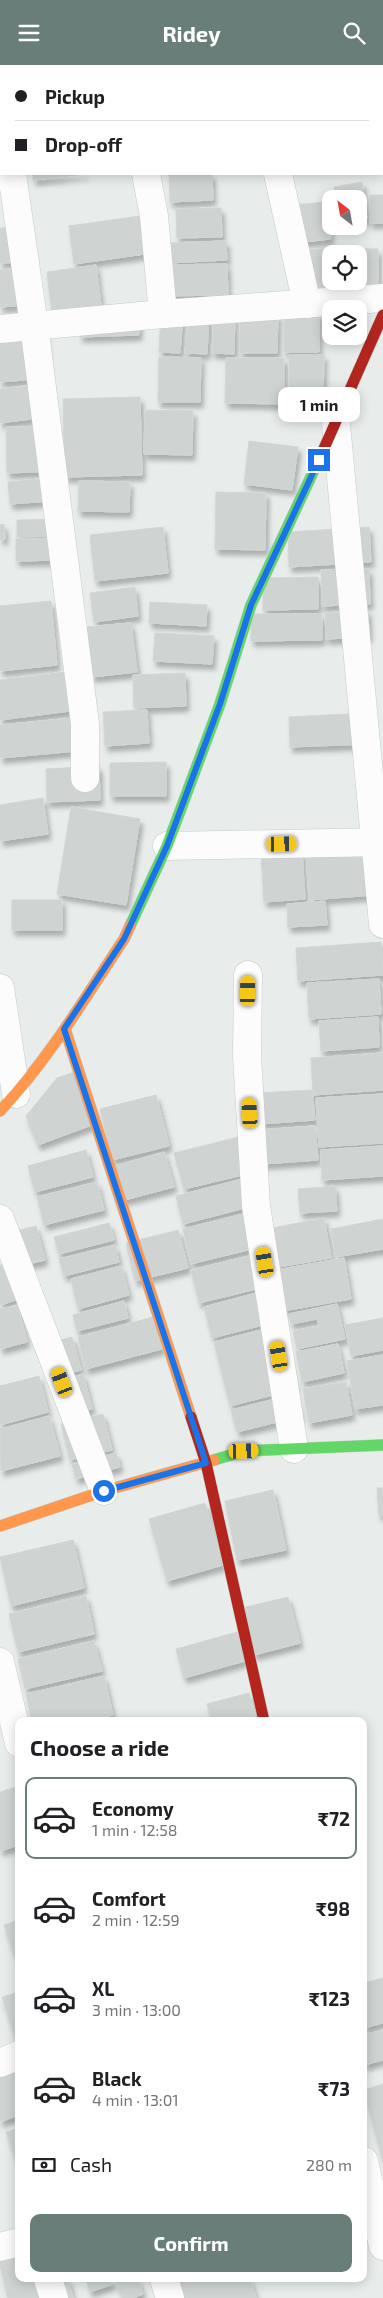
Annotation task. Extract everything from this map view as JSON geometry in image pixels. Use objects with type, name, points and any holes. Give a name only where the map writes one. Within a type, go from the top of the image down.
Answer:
[{"type":"street","points":[[12,175],[34,325],[85,724],[85,778]]},
{"type":"street","points":[[146,175],[154,216],[164,314]]},
{"type":"street","points":[[278,175],[307,304]]},
{"type":"street","points":[[0,329],[164,314],[383,298]]},
{"type":"street","points":[[8,1103],[64,1029],[124,939],[167,846],[220,704],[251,605],[336,424],[383,315]]},
{"type":"street","points":[[336,424],[380,843],[383,924]]},
{"type":"street","points":[[167,846],[380,843]]},
{"type":"street","points":[[248,975],[247,1056],[256,1206],[294,1449]]},
{"type":"street","points":[[0,988],[8,1103]]},
{"type":"street","points":[[64,1029],[206,1463],[263,1717]]},
{"type":"street","points":[[0,1219],[104,1491]]},
{"type":"street","points":[[0,1526],[104,1491],[244,1451],[383,1445]]},
{"type":"street","points":[[0,1663],[15,1726]]},
{"type":"street","points":[[0,2063],[15,2057]]},
{"type":"street","points":[[367,2174],[383,2246]]},
{"type":"street","points":[[0,2247],[15,2244]]},
{"type":"street","points":[[49,2282],[54,2298]]},
{"type":"street","points":[[165,2282],[170,2298]]},
{"type":"building","points":[[33,175],[77,175],[33,180]]},
{"type":"building","points":[[169,175],[212,175],[213,200],[170,202]]},
{"type":"building","points":[[362,182],[363,190],[334,190],[334,187]]},
{"type":"building","points":[[370,195],[383,195],[383,223],[370,223]]},
{"type":"building","points":[[322,202],[322,235],[331,235],[331,239],[286,244],[282,206]]},
{"type":"building","points":[[221,208],[222,237],[177,238],[176,209]]},
{"type":"building","points":[[147,215],[152,253],[74,264],[69,226]]},
{"type":"building","points":[[23,227],[24,262],[0,263],[0,228]]},
{"type":"building","points":[[226,241],[227,260],[169,263],[168,243]]},
{"type":"building","points":[[310,249],[322,249],[322,289],[310,289]]},
{"type":"building","points":[[367,249],[378,249],[378,289],[367,289]]},
{"type":"building","points":[[227,264],[228,295],[161,296],[160,265]]},
{"type":"building","points":[[96,265],[101,306],[52,313],[47,272]]},
{"type":"building","points":[[25,268],[28,305],[0,307],[0,270]]},
{"type":"building","points":[[284,312],[319,313],[319,352],[284,352]]},
{"type":"building","points":[[161,313],[183,314],[180,353],[159,352]]},
{"type":"building","points":[[188,314],[209,315],[207,354],[185,353]]},
{"type":"building","points":[[214,314],[235,315],[234,354],[212,353]]},
{"type":"building","points":[[240,314],[278,314],[277,353],[240,353]]},
{"type":"building","points":[[139,320],[139,335],[80,337],[80,322]]},
{"type":"building","points":[[44,325],[48,378],[0,382],[0,328]]},
{"type":"building","points":[[289,355],[324,355],[323,403],[289,402]]},
{"type":"building","points":[[159,357],[201,358],[200,402],[158,402]]},
{"type":"building","points":[[226,358],[284,358],[284,404],[225,403]]},
{"type":"building","points":[[49,383],[54,416],[0,423],[0,389]]},
{"type":"building","points":[[140,397],[142,475],[65,477],[63,399]]},
{"type":"building","points":[[145,410],[193,411],[192,455],[144,454]]},
{"type":"building","points":[[58,426],[59,471],[7,473],[6,427]]},
{"type":"building","points":[[249,441],[298,447],[292,490],[244,484]]},
{"type":"building","points":[[61,477],[63,500],[10,504],[8,482]]},
{"type":"building","points":[[79,481],[130,482],[129,512],[78,511]]},
{"type":"building","points":[[216,492],[266,493],[265,550],[215,549]]},
{"type":"building","points":[[61,519],[62,536],[17,537],[17,520]]},
{"type":"building","points":[[4,524],[5,539],[0,540],[0,525]]},
{"type":"building","points":[[163,527],[168,573],[95,581],[90,535]]},
{"type":"building","points":[[369,527],[371,562],[289,567],[288,532]]},
{"type":"building","points":[[62,538],[63,560],[16,561],[16,539]]},
{"type":"building","points":[[369,569],[370,604],[322,606],[321,570]]},
{"type":"building","points":[[318,577],[318,609],[263,610],[263,578]]},
{"type":"building","points":[[135,587],[138,616],[94,622],[90,593]]},
{"type":"building","points":[[51,601],[57,665],[0,671],[0,606]]},
{"type":"building","points":[[150,602],[207,605],[206,626],[149,623]]},
{"type":"building","points":[[368,610],[369,637],[326,639],[325,613]]},
{"type":"building","points":[[251,614],[322,614],[322,640],[251,641]]},
{"type":"building","points":[[131,623],[137,672],[92,677],[86,627]]},
{"type":"building","points":[[155,633],[214,636],[212,664],[153,661]]},
{"type":"building","points":[[74,671],[78,710],[0,720],[0,680]]},
{"type":"building","points":[[185,673],[186,706],[134,708],[133,675]]},
{"type":"building","points":[[147,710],[149,743],[105,746],[103,712]]},
{"type":"building","points":[[366,713],[368,744],[290,747],[289,717]]},
{"type":"building","points":[[74,718],[77,751],[0,758],[0,725]]},
{"type":"building","points":[[166,762],[166,796],[110,796],[110,763]]},
{"type":"building","points":[[99,766],[100,800],[47,802],[46,769]]},
{"type":"building","points":[[43,798],[48,834],[0,841],[0,805]]},
{"type":"building","points":[[71,807],[140,819],[126,905],[57,894]]},
{"type":"building","points":[[370,847],[374,895],[309,900],[306,852]]},
{"type":"building","points":[[302,851],[305,899],[264,902],[261,853]]},
{"type":"building","points":[[12,900],[62,900],[62,930],[12,930]]},
{"type":"building","points":[[325,901],[327,925],[288,927],[287,904]]},
{"type":"building","points":[[381,942],[383,975],[298,981],[296,948]]},
{"type":"building","points":[[379,979],[381,1014],[309,1019],[307,983]]},
{"type":"building","points":[[378,1017],[379,1047],[321,1051],[319,1021]]},
{"type":"building","points":[[383,1053],[383,1090],[313,1095],[311,1058]]},
{"type":"building","points":[[78,1071],[97,1123],[38,1145],[26,1116],[57,1078]]},
{"type":"building","points":[[312,1090],[315,1120],[260,1124],[258,1093]]},
{"type":"building","points":[[383,1094],[383,1143],[319,1147],[316,1098]]},
{"type":"building","points":[[156,1095],[169,1146],[112,1160],[100,1109]]},
{"type":"building","points":[[315,1126],[318,1160],[263,1164],[260,1130]]},
{"type":"building","points":[[242,1136],[251,1173],[184,1189],[174,1153]]},
{"type":"building","points":[[383,1146],[383,1176],[322,1180],[321,1150]]},
{"type":"building","points":[[86,1150],[93,1177],[35,1192],[28,1166]]},
{"type":"building","points":[[164,1152],[174,1187],[117,1202],[108,1168]]},
{"type":"building","points":[[242,1179],[249,1207],[183,1224],[176,1196]]},
{"type":"building","points":[[97,1182],[104,1210],[44,1225],[37,1197]]},
{"type":"building","points":[[335,1186],[337,1211],[300,1213],[298,1189]]},
{"type":"building","points":[[251,1212],[260,1247],[191,1264],[183,1229]]},
{"type":"building","points":[[324,1218],[331,1258],[273,1268],[267,1229]]},
{"type":"building","points":[[383,1219],[383,1249],[336,1257],[331,1229]]},
{"type":"building","points":[[109,1223],[114,1240],[59,1254],[54,1237]]},
{"type":"building","points":[[36,1226],[45,1260],[25,1265],[16,1231]]},
{"type":"building","points":[[178,1230],[188,1268],[135,1281],[126,1243]]},
{"type":"building","points":[[115,1245],[119,1262],[64,1276],[59,1259]]},
{"type":"building","points":[[261,1253],[269,1286],[199,1303],[191,1270]]},
{"type":"building","points":[[344,1258],[351,1299],[283,1311],[276,1270]]},
{"type":"building","points":[[6,1264],[16,1300],[0,1305],[0,1265]]},
{"type":"building","points":[[121,1266],[129,1295],[78,1309],[71,1279]]},
{"type":"building","points":[[271,1289],[279,1321],[212,1338],[204,1307]]},
{"type":"building","points":[[124,1301],[128,1318],[77,1331],[73,1315]]},
{"type":"building","points":[[337,1304],[345,1339],[297,1349],[293,1331],[319,1326],[317,1319],[291,1324],[289,1314]]},
{"type":"building","points":[[17,1305],[27,1342],[0,1349],[0,1309]]},
{"type":"building","points":[[153,1317],[162,1349],[86,1369],[78,1337]]},
{"type":"building","points":[[383,1318],[383,1350],[351,1356],[345,1325]]},
{"type":"building","points":[[280,1325],[296,1389],[230,1406],[214,1342]]},
{"type":"building","points":[[72,1337],[81,1370],[53,1377],[45,1344]]},
{"type":"building","points":[[338,1344],[344,1373],[302,1382],[296,1352]]},
{"type":"building","points":[[383,1355],[383,1405],[355,1409],[347,1361]]},
{"type":"building","points":[[83,1374],[92,1409],[64,1416],[54,1382]]},
{"type":"building","points":[[39,1376],[48,1412],[0,1425],[0,1386]]},
{"type":"building","points":[[346,1382],[352,1415],[309,1423],[303,1389]]},
{"type":"building","points":[[295,1394],[301,1416],[237,1432],[231,1410]]},
{"type":"building","points":[[103,1414],[112,1450],[70,1460],[61,1424]]},
{"type":"building","points":[[49,1416],[60,1456],[1,1471],[0,1429]]},
{"type":"building","points":[[116,1453],[120,1467],[76,1479],[72,1464]]},
{"type":"building","points":[[377,1488],[383,1488],[383,1515],[379,1516]]},
{"type":"building","points":[[273,1490],[286,1550],[237,1560],[225,1501]]},
{"type":"building","points":[[205,1503],[223,1565],[167,1581],[149,1519]]},
{"type":"building","points":[[73,1540],[84,1588],[11,1606],[0,1557]]},
{"type":"building","points":[[86,1596],[94,1634],[18,1652],[9,1614]]},
{"type":"building","points":[[288,1597],[300,1643],[254,1655],[242,1608]]},
{"type":"building","points":[[237,1632],[245,1661],[184,1678],[176,1649]]},
{"type":"building","points":[[94,1641],[102,1671],[25,1689],[18,1659]]},
{"type":"building","points":[[104,1676],[113,1715],[104,1717],[31,1717],[26,1694]]},
{"type":"building","points":[[249,1693],[256,1717],[211,1717],[207,1704]]},
{"type":"building","points":[[15,1787],[15,1846],[0,1851],[0,1792]]},
{"type":"building","points":[[15,1921],[15,1954],[14,1954],[4,1925]]},
{"type":"building","points":[[383,1978],[383,2023],[367,2027],[367,1982]]},
{"type":"building","points":[[15,1993],[15,2038],[2,1997]]},
{"type":"building","points":[[383,2030],[383,2060],[367,2064],[367,2034]]},
{"type":"building","points":[[15,2060],[15,2116],[0,2122],[0,2066]]},
{"type":"building","points":[[383,2084],[383,2159],[367,2102],[367,2089]]},
{"type":"building","points":[[15,2129],[15,2157],[6,2132]]},
{"type":"building","points":[[15,2235],[15,2282],[69,2282],[73,2298],[8,2298],[0,2266],[0,2239]]},
{"type":"building","points":[[87,2282],[113,2282],[113,2284],[90,2292]]},
{"type":"building","points":[[116,2282],[139,2282],[143,2294],[133,2298],[122,2298]]},
{"type":"building","points":[[174,2282],[251,2282],[256,2298],[180,2298]]},
{"type":"traffic: fast","points":[[130,926],[167,846],[220,704],[251,605],[322,453]]},
{"type":"traffic: fast","points":[[214,1460],[244,1451],[383,1445]]},
{"type":"traffic: slow","points":[[0,1111],[50,1050],[124,939],[130,926]]},
{"type":"traffic: slow","points":[[65,1029],[191,1417]]},
{"type":"traffic: slow","points":[[0,1526],[104,1491],[214,1460]]},
{"type":"traffic: jam","points":[[322,453],[383,315]]},
{"type":"traffic: jam","points":[[191,1417],[206,1463],[263,1717]]},
{"type":"route","points":[[104,1491],[206,1463],[64,1029],[124,939],[167,846],[220,704],[251,605],[319,460]]}]
